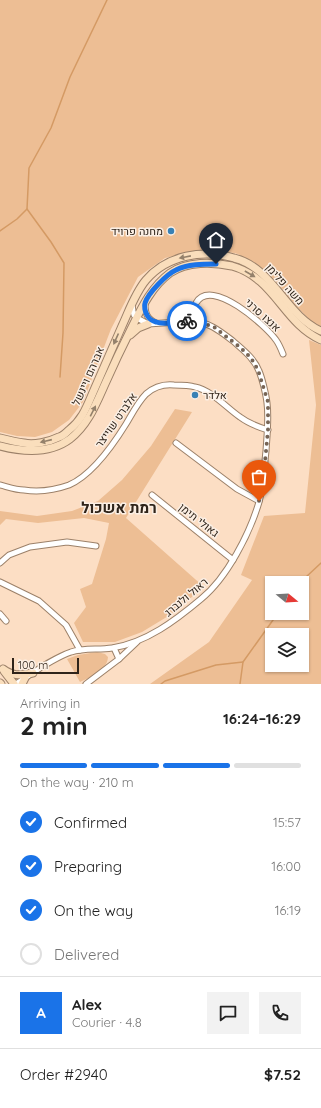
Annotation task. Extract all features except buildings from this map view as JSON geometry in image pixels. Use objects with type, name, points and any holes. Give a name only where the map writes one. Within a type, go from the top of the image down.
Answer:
[{"type":"main road","name":"משה פלימן","points":[[132,304],[139,289],[145,281],[153,272],[164,264],[180,257],[221,255],[237,258],[258,270],[273,284],[302,319],[321,331]]},
{"type":"main road","name":"משה פלימן","points":[[137,318],[155,288],[171,272],[194,264],[225,265],[239,269],[259,280],[273,293],[292,318],[301,327],[311,335],[321,340]]},
{"type":"main road","name":"אברהם ויינשל","points":[[0,438],[24,444],[43,442],[60,437],[75,425],[84,414],[132,304]]},
{"type":"main road","name":"אברהם ויינשל","points":[[0,446],[18,450],[45,450],[70,440],[81,429],[91,415],[126,338],[137,318]]},
{"type":"main road","points":[[126,338],[138,328],[148,324]]},
{"type":"main road","points":[[1,667],[16,675],[33,673]]},
{"type":"main road","points":[[1,667],[15,684]]},
{"type":"street","name":"אנצו סרני","points":[[194,321],[196,304],[200,298],[212,296],[223,298],[232,302],[246,312],[265,328],[275,340],[283,354]]},
{"type":"street","points":[[145,303],[145,311],[149,319],[157,323]]},
{"type":"street","points":[[132,304],[133,311],[137,318],[148,324]]},
{"type":"street","name":"ראול ולנברג","points":[[86,684],[119,659],[137,642],[169,624],[203,598],[219,581],[234,560],[243,542],[259,501],[263,483],[268,430],[268,402],[258,370],[251,358],[214,327],[200,322],[194,321],[148,324]]},
{"type":"street","name":"אלברט שוייצר","points":[[0,485],[23,490],[48,490],[68,485],[82,478],[96,465],[120,434],[146,394],[165,385],[176,384],[196,387],[204,390],[240,418],[256,427],[268,430]]},
{"type":"street","points":[[176,443],[238,489],[259,501]]},
{"type":"street","name":"גאולי תימן","points":[[152,495],[234,560]]},
{"type":"street","points":[[0,563],[2,556],[30,547],[67,542],[96,546]]},
{"type":"street","points":[[0,582],[39,601],[66,625],[80,650]]},
{"type":"street","points":[[0,614],[6,621]]},
{"type":"street","name":"ראול ולנברג","points":[[15,684],[24,681],[33,673],[62,656],[80,650],[114,648],[137,642]]},
{"type":"street","points":[[114,648],[119,659]]},
{"type":"shaded area","points":[[0,0],[321,0],[321,326],[313,323],[296,306],[276,281],[255,264],[238,254],[225,251],[190,252],[165,258],[138,277],[111,329],[83,402],[69,420],[52,432],[35,437],[17,436],[0,432]]},
{"type":"shaded area","points":[[309,340],[321,345],[321,684],[150,684],[209,642],[252,580],[241,575],[264,516],[305,513],[316,405]]},
{"type":"shaded area","points":[[175,409],[192,412],[126,518],[204,587],[170,615],[142,632],[115,642],[83,642],[74,623],[86,607],[80,589],[92,584],[106,539],[109,523],[84,518],[38,523],[6,519],[0,525],[0,511],[37,516],[72,511],[98,501],[122,480],[151,446]]},
{"type":"shaded area","points":[[97,652],[105,654],[108,657],[105,666],[98,673],[80,682],[67,659],[78,655]]},
{"type":"waterway","points":[[0,231],[17,219],[27,209],[29,168],[51,128],[70,77],[107,0]]},
{"type":"waterway","points":[[27,209],[64,263],[63,333],[60,377]]},
{"type":"waterway","points":[[307,576],[321,563]]},
{"type":"waterway","points":[[240,684],[243,662],[273,620]]},
{"type":"waterway","points":[[161,684],[165,681],[216,665],[243,662]]},
{"type":"way so far","points":[[187,321],[200,322],[214,327],[241,348],[251,358],[258,370],[268,402],[268,430],[263,483],[259,501]]},
{"type":"place","name":"מחנה פרויד","points":[[171,231]]},
{"type":"place","name":"אלדר","points":[[195,395]]},
{"type":"district","name":"רמת אשכול","points":[[119,507]]},
{"type":"route","points":[[187,321],[157,323],[152,321],[149,319],[145,311],[145,303],[155,288],[171,272],[194,264],[216,264]]}]
